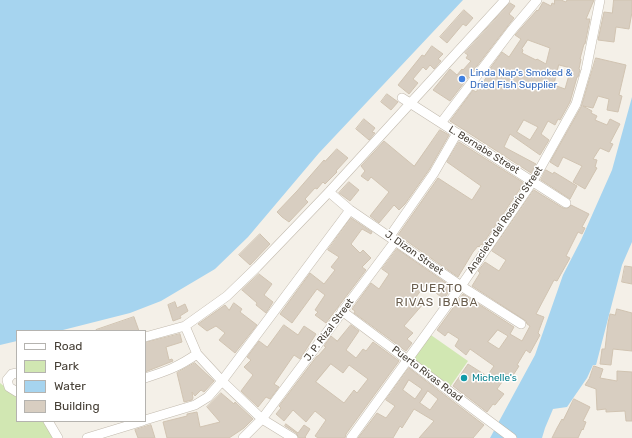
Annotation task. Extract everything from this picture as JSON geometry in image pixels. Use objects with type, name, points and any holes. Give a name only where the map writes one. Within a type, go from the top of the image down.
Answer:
[{"type":"street","points":[[146,337],[185,326],[227,296],[329,192],[505,0]]},
{"type":"street","points":[[441,123],[511,31],[537,0]]},
{"type":"street","name":"Anacleto del Rosario Street","points":[[351,438],[461,286],[533,181],[576,104],[586,70],[600,0]]},
{"type":"street","name":"L. Bernabe Street","points":[[402,98],[566,203]]},
{"type":"street","name":"J. P. Rizal Street","points":[[243,438],[262,419],[342,311],[393,238],[457,133]]},
{"type":"street","name":"J. Dizon Street","points":[[329,192],[350,210],[461,286],[521,324]]},
{"type":"street","points":[[146,420],[195,405],[208,397],[222,381],[350,210]]},
{"type":"street","name":"Puerto Rivas Road","points":[[342,311],[512,438]]},
{"type":"street","points":[[185,326],[198,354],[222,381],[262,419],[292,438]]},
{"type":"street","points":[[146,378],[171,370],[198,354]]},
{"type":"street","points":[[16,373],[12,374],[7,380],[9,386],[16,391]]},
{"type":"street","points":[[49,422],[58,438]]},
{"type":"street","points":[[87,438],[141,422]]},
{"type":"green space","points":[[428,333],[468,361],[450,387],[410,358]]},
{"type":"green space","points":[[0,383],[16,395],[16,422],[46,422],[54,438],[0,438]]},
{"type":"water","points":[[0,0],[463,0],[319,153],[248,237],[215,269],[161,301],[130,313],[63,330],[16,330],[16,341],[0,345]]},
{"type":"water","points":[[632,97],[632,242],[622,265],[596,365],[593,365],[587,378],[567,407],[553,409],[542,438],[490,438],[535,355],[563,275],[581,240],[612,170]]},
{"type":"building","points":[[555,0],[566,2],[567,0],[594,0],[586,19],[590,19],[585,44],[580,59],[580,70],[570,102],[560,120],[558,119],[555,125],[548,121],[541,134],[549,140],[540,155],[510,134],[504,147],[536,164],[531,173],[450,121],[473,90],[476,92],[488,75],[486,74],[502,52],[509,57],[521,39],[515,35],[537,10],[538,11],[543,2],[551,6],[552,3],[554,4]],"holes":[[[528,40],[550,48],[546,64],[522,53],[522,49]],[[559,65],[571,68],[565,89],[554,85]],[[524,120],[538,127],[530,140],[517,132]]]},
{"type":"building","points":[[614,0],[632,0],[632,12],[629,29],[616,27],[614,42],[598,40],[604,12],[612,13]]},
{"type":"building","points":[[510,3],[515,6],[509,14],[514,18],[450,101],[433,90],[450,69],[457,75],[471,61],[466,58],[468,55],[465,53]]},
{"type":"building","points":[[464,10],[473,18],[466,26],[463,24],[447,43],[440,37]]},
{"type":"building","points":[[432,46],[443,54],[438,59],[441,61],[434,69],[430,65],[426,70],[423,67],[413,79],[418,83],[409,94],[398,85],[422,55],[424,56]]},
{"type":"building","points":[[596,58],[626,65],[619,95],[622,96],[618,112],[607,110],[609,99],[598,96],[593,108],[583,106],[597,116],[595,120],[607,125],[610,119],[620,124],[610,143],[613,144],[609,152],[600,148],[593,159],[597,160],[595,167],[597,168],[585,189],[573,182],[582,166],[563,157],[558,167],[550,162],[581,107]]},
{"type":"building","points":[[387,94],[398,102],[391,110],[381,102]]},
{"type":"building","points":[[364,119],[375,128],[372,132],[375,133],[369,140],[356,129]]},
{"type":"building","points":[[440,130],[449,135],[429,170],[405,204],[399,210],[394,205],[379,223],[370,216],[389,192],[371,177],[368,181],[361,176],[365,171],[361,166],[384,141],[414,166]]},
{"type":"building","points":[[459,142],[524,183],[482,245],[481,244],[479,247],[478,246],[473,252],[458,277],[398,235],[438,178],[472,200],[481,186],[447,162]]},
{"type":"building","points":[[337,149],[348,158],[336,171],[337,172],[325,184],[323,182],[317,189],[315,188],[305,199],[308,202],[289,222],[282,217],[277,212],[324,160],[325,161]]},
{"type":"building","points":[[546,170],[553,174],[554,172],[577,186],[570,199],[541,180]]},
{"type":"building","points":[[349,182],[359,190],[350,201],[339,193]]},
{"type":"building","points":[[534,190],[563,208],[568,208],[571,205],[589,214],[582,227],[585,228],[582,234],[578,232],[566,256],[570,258],[557,281],[554,280],[536,314],[544,317],[538,333],[540,335],[530,353],[526,350],[512,377],[507,375],[497,389],[504,394],[487,412],[453,386],[468,364],[487,376],[494,366],[470,349],[466,355],[455,346],[459,339],[448,332],[445,336],[437,330],[463,294],[514,327],[510,334],[522,341],[530,326],[526,321],[472,286],[480,273],[478,271],[485,262],[499,271],[506,260],[492,251]],"holes":[[[498,330],[508,336],[499,349],[488,342]]]},
{"type":"building","points":[[351,218],[372,232],[371,234],[362,229],[351,244],[360,253],[363,250],[371,258],[362,267],[366,270],[326,323],[315,315],[318,312],[315,310],[325,295],[317,289],[292,323],[280,314],[310,273],[324,284],[335,270],[331,267],[339,257],[328,250]]},
{"type":"building","points":[[260,234],[270,244],[250,265],[239,255]]},
{"type":"building","points":[[397,249],[452,287],[444,299],[425,285],[416,297],[424,303],[404,326],[413,333],[407,339],[412,343],[406,351],[354,313],[355,311],[352,309],[371,283],[379,289],[389,274],[382,269]]},
{"type":"building","points":[[625,266],[632,267],[632,284],[622,282]]},
{"type":"building","points":[[259,274],[272,284],[264,295],[273,302],[266,313],[242,290]]},
{"type":"building","points":[[175,302],[177,308],[185,304],[188,311],[180,316],[181,318],[173,321],[168,305]]},
{"type":"building","points":[[234,303],[242,309],[240,312],[257,325],[235,353],[219,340],[225,333],[216,326],[207,331],[198,324],[225,305],[229,310]]},
{"type":"building","points":[[617,309],[632,313],[632,351],[613,349],[611,365],[600,364],[602,349],[605,349],[610,314],[615,315]]},
{"type":"building","points":[[134,317],[139,330],[96,330]]},
{"type":"building","points":[[284,325],[298,335],[304,326],[316,334],[300,359],[294,355],[274,384],[279,387],[270,399],[266,397],[258,407],[241,391],[253,375],[244,367],[251,360],[247,357],[259,341],[267,347]]},
{"type":"building","points":[[351,325],[359,331],[346,350],[356,358],[363,349],[366,351],[373,342],[399,361],[346,434],[345,438],[318,438],[315,436],[326,420],[315,411],[306,422],[293,410],[284,421],[276,414],[281,408],[279,406],[317,356],[326,347],[324,346],[331,336],[337,341]],"holes":[[[331,364],[343,373],[349,365],[368,379],[357,393],[354,390],[344,403],[316,382]]]},
{"type":"building","points":[[180,334],[182,342],[166,347],[169,360],[172,359],[173,361],[146,372],[146,343]]},
{"type":"building","points":[[195,363],[214,381],[204,392],[201,390],[195,396],[192,392],[192,400],[184,402],[177,373]]},
{"type":"building","points":[[594,366],[603,369],[600,378],[617,381],[617,371],[632,372],[632,421],[626,421],[625,411],[606,412],[606,409],[597,410],[596,389],[585,385]]},
{"type":"building","points":[[409,368],[484,425],[473,438],[419,438],[434,421],[414,409],[402,428],[400,426],[393,438],[358,438],[377,413],[386,418],[395,406],[386,400]],"holes":[[[409,380],[422,389],[415,399],[403,390]],[[428,391],[438,399],[430,410],[420,403]]]},
{"type":"building","points":[[221,393],[234,404],[235,402],[253,419],[244,428],[229,438],[167,438],[163,422],[187,416],[187,414],[197,412],[200,427],[220,422],[207,407]]},
{"type":"building","points":[[574,399],[590,407],[583,421],[586,422],[583,430],[582,429],[578,438],[552,438],[562,419],[563,420]]},
{"type":"building","points":[[286,424],[298,433],[304,425],[310,429],[305,437],[306,438],[299,438],[296,433],[285,426]]},
{"type":"building","points":[[151,425],[155,438],[138,438],[135,430]]},
{"type":"place","name":"Linda Nap's Smoked & Dried Fish Supplier","points":[[462,79]]},
{"type":"place","name":"Michelle's","points":[[464,378]]},
{"type":"district","name":"PUERTO RIVAS IBABA","points":[[437,296]]}]
